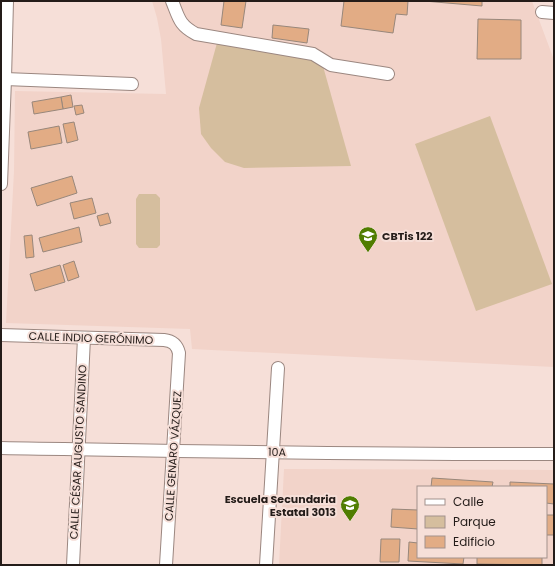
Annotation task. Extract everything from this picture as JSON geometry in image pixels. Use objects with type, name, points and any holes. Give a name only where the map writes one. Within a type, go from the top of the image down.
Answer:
[{"type":"street","points":[[1,184],[7,1]]},
{"type":"street","points":[[172,1],[183,26],[196,34],[313,54],[317,55],[331,66],[388,74]]},
{"type":"street","points":[[5,78],[132,84]]},
{"type":"street","name":"CALLE INDIO GERÓNIMO","points":[[1,335],[164,340],[173,342],[178,347]]},
{"type":"street","name":"CALLE CÉSAR AUGUSTO SANDINO","points":[[73,565],[84,338]]},
{"type":"street","name":"CALLE GENARO VÁZQUEZ","points":[[166,565],[180,353],[178,347]]},
{"type":"street","points":[[266,565],[278,368]]},
{"type":"street","name":"10A","points":[[1,448],[173,452],[554,454]]},
{"type":"shaded area","name":"CBTis 122","points":[[152,1],[532,1],[554,60],[554,367],[192,349],[190,329],[6,323],[14,171],[15,91],[166,94],[161,39]]},
{"type":"shaded area","name":"Escuela Secundaria Estatal 3013","points":[[284,469],[554,470],[554,565],[279,565]]},
{"type":"green space","points":[[217,43],[321,59],[351,166],[244,168],[225,162],[211,148],[201,134],[199,108]]},
{"type":"green space","points":[[490,116],[552,284],[476,311],[415,144]]},
{"type":"green space","points":[[139,194],[156,194],[160,198],[160,245],[157,248],[139,248],[136,244],[136,199]]},
{"type":"building","points":[[224,1],[246,1],[242,28],[221,25]]},
{"type":"building","points":[[344,1],[408,1],[407,15],[396,14],[393,33],[341,26]]},
{"type":"building","points":[[424,1],[482,1],[482,6]]},
{"type":"building","points":[[478,19],[521,20],[521,59],[477,59]]},
{"type":"building","points":[[273,25],[309,29],[307,43],[272,38]]},
{"type":"building","points":[[71,95],[73,107],[63,109],[61,97]]},
{"type":"building","points":[[61,97],[63,109],[34,114],[32,102]]},
{"type":"building","points":[[82,105],[84,113],[76,115],[74,106]]},
{"type":"building","points":[[74,122],[78,140],[67,143],[63,124]]},
{"type":"building","points":[[59,126],[62,143],[31,149],[28,132]]},
{"type":"building","points":[[72,176],[77,193],[37,206],[31,188]]},
{"type":"building","points":[[92,198],[96,213],[74,219],[70,203]]},
{"type":"building","points":[[108,213],[111,223],[100,226],[97,216]]},
{"type":"building","points":[[79,227],[82,242],[43,252],[39,238]]},
{"type":"building","points":[[32,235],[34,257],[26,258],[24,236]]},
{"type":"building","points":[[74,261],[79,277],[68,281],[63,265]]},
{"type":"building","points":[[60,265],[65,282],[35,291],[30,274]]},
{"type":"building","points":[[432,478],[493,482],[492,486],[431,486]]},
{"type":"building","points":[[510,482],[554,484],[554,504],[547,503],[547,486],[510,486]]},
{"type":"building","points":[[392,509],[417,510],[417,529],[391,527]]},
{"type":"building","points":[[547,515],[554,515],[554,535],[547,535]]},
{"type":"building","points":[[381,539],[400,539],[399,562],[380,562]]},
{"type":"building","points":[[409,542],[417,543],[417,558],[464,558],[463,564],[408,561]]},
{"type":"building","points":[[477,558],[542,558],[542,565],[477,564]]},
{"type":"place","name":"CBTis 122","points":[[368,253]]},
{"type":"place","name":"Escuela Secundaria Estatal 3013","points":[[350,522]]}]
